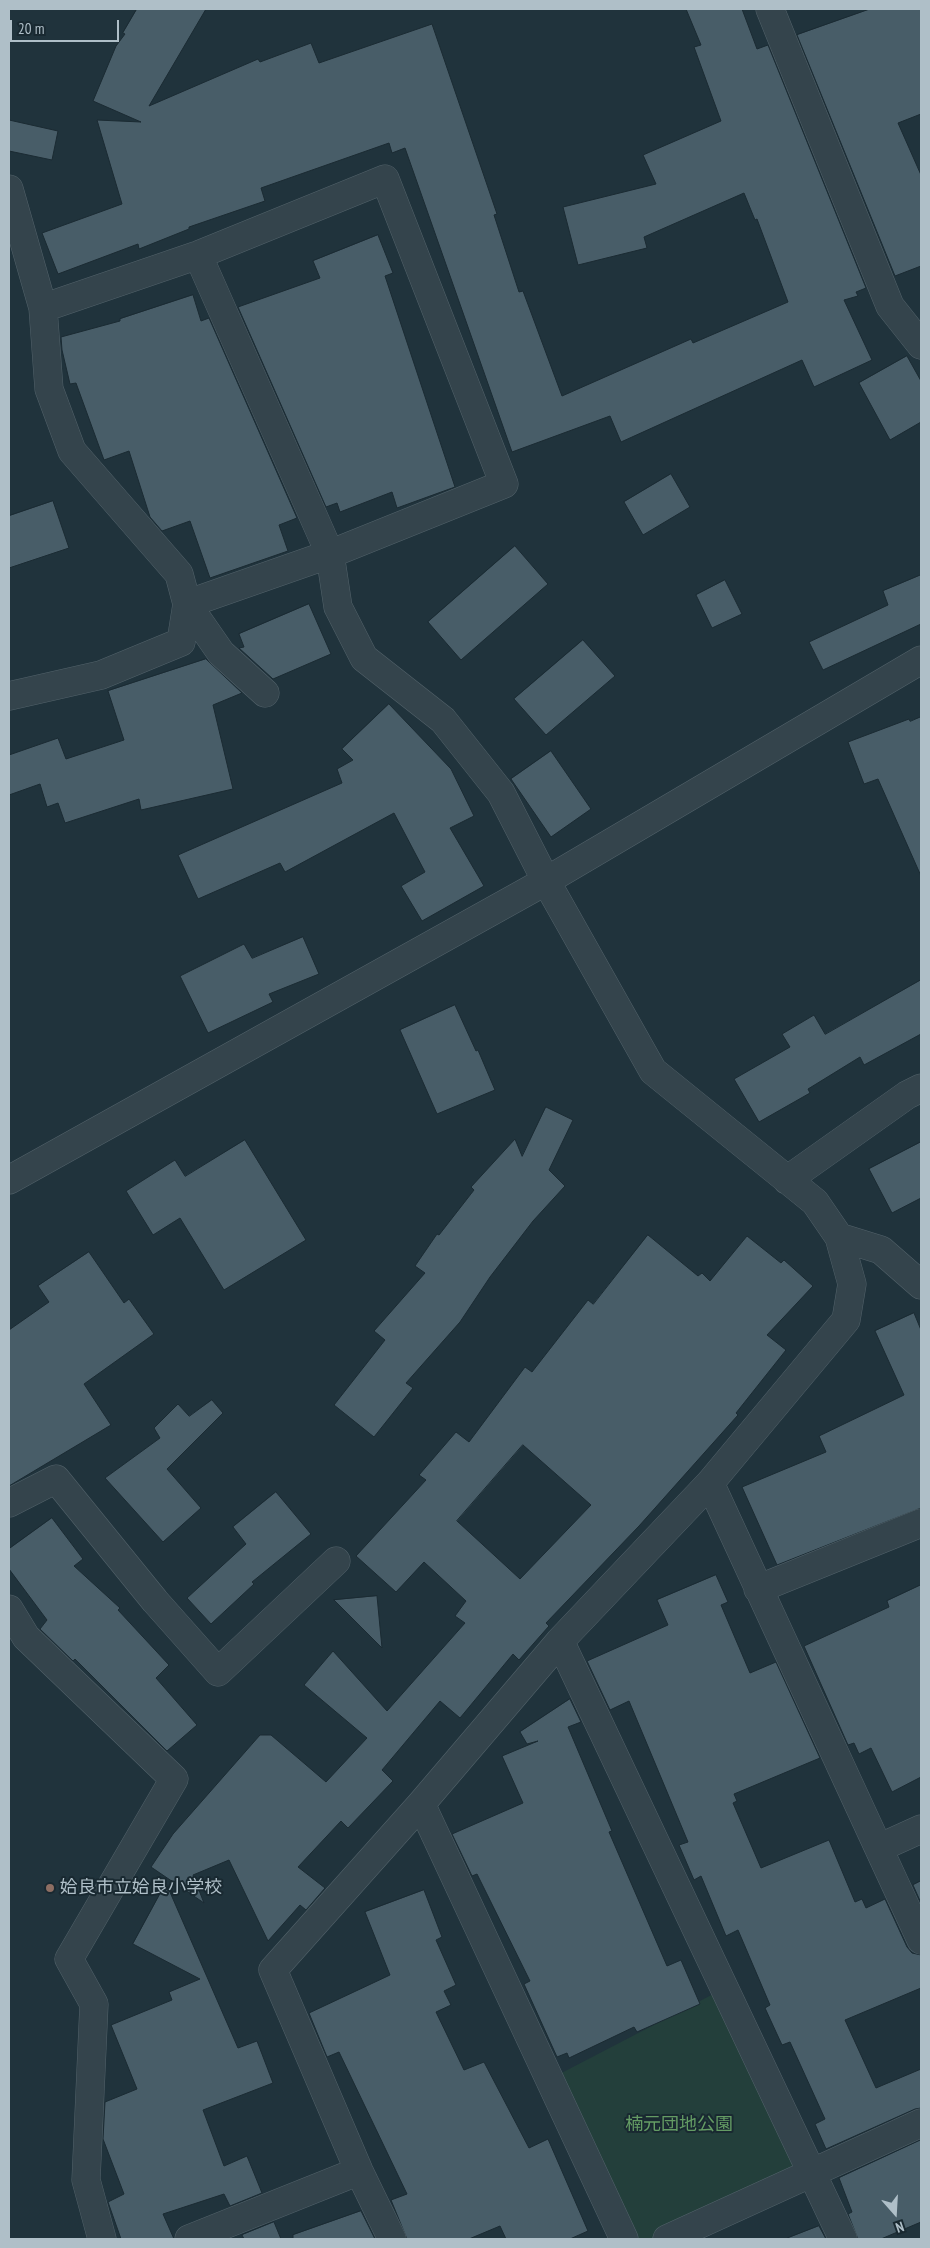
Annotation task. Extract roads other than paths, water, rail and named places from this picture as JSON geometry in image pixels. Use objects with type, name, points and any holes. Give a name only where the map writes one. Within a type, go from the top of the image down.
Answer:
[{"type":"street","points":[[770,9],[890,306],[921,346]]},
{"type":"street","points":[[44,308],[198,254],[385,178],[504,484],[330,554],[187,604]]},
{"type":"street","points":[[9,189],[44,308],[49,388],[72,451],[179,574],[187,604],[220,653],[265,692]]},
{"type":"street","points":[[198,254],[330,554],[338,607],[364,658],[444,720],[501,793],[546,881],[653,1071],[815,1202],[839,1238],[852,1284],[846,1320],[710,1483],[560,1641],[421,1804],[273,1970],[359,2171],[392,2239]]},
{"type":"street","points":[[9,696],[101,675],[181,642],[187,604]]},
{"type":"street","points":[[9,1180],[546,881],[921,660]]},
{"type":"street","points":[[787,1180],[921,1088]]},
{"type":"street","points":[[839,1238],[881,1250],[921,1285]]},
{"type":"street","points":[[9,1503],[56,1479],[155,1601],[218,1672],[336,1561]]},
{"type":"street","points":[[710,1483],[921,1940]]},
{"type":"street","points":[[758,1589],[921,1522]]},
{"type":"street","points":[[9,1609],[26,1637],[174,1779],[69,1959],[94,2004],[86,2180],[102,2239]]},
{"type":"street","points":[[560,1641],[723,1989],[814,2174],[843,2239]]},
{"type":"street","points":[[421,1804],[624,2239]]},
{"type":"street","points":[[879,1848],[921,1829]]},
{"type":"street","points":[[667,2239],[814,2174],[921,2123]]},
{"type":"street","points":[[189,2239],[359,2171]]},
{"type":"place","name":"姶良市立姶良小学校","points":[[50,1888]]},
{"type":"park label","name":"楠元団地公園","points":[[679,2125]]}]
